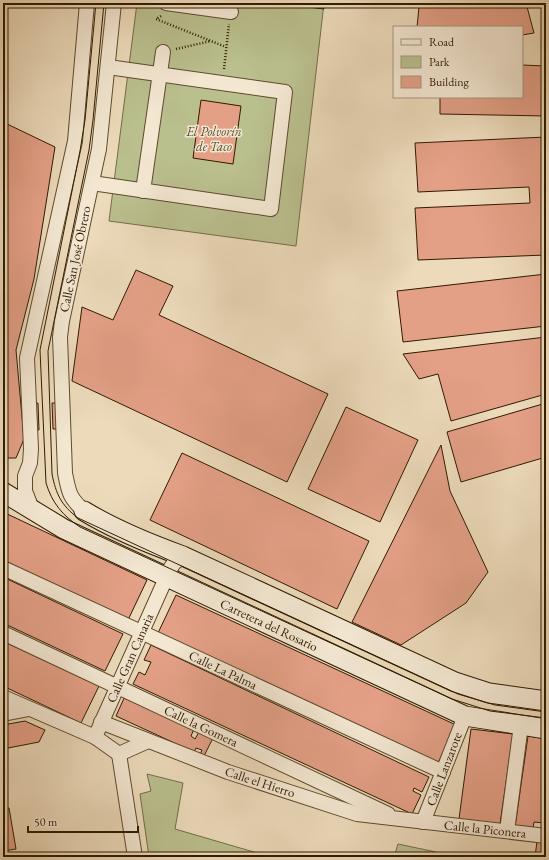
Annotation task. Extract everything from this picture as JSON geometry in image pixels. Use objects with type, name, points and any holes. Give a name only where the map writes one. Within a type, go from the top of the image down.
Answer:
[{"type":"main road","name":"Carretera del Rosario","points":[[3,492],[64,529],[464,716],[546,729]]},
{"type":"main road","name":"Carretera del Rosario","points":[[84,511],[94,518],[152,544],[184,556],[455,682],[489,693],[546,701]]},
{"type":"street","name":"Calle San José Obrero","points":[[32,509],[25,491],[25,476],[30,463],[31,449],[27,358],[75,141],[88,3]]},
{"type":"street","name":"Calle San José Obrero","points":[[84,511],[73,501],[68,493],[65,473],[60,337],[62,321],[99,148],[114,3]]},
{"type":"street","points":[[166,3],[231,12]]},
{"type":"street","points":[[143,191],[163,52]]},
{"type":"street","points":[[92,184],[271,209],[285,92],[108,67]]},
{"type":"street","name":"Calle Gran Canaria","points":[[95,737],[140,632],[166,577],[174,563],[184,556]]},
{"type":"street","name":"Calle La Palma","points":[[3,568],[443,772]]},
{"type":"street","name":"Calle la Gomera","points":[[3,633],[399,819]]},
{"type":"street","points":[[3,697],[95,737],[118,754],[136,857]]},
{"type":"street","points":[[3,714],[29,709]]},
{"type":"street","name":"Calle Lanzarote","points":[[423,822],[464,716]]},
{"type":"street","name":"Calle el Hierro","points":[[101,722],[228,772],[357,814],[423,822]]},
{"type":"street","points":[[507,831],[521,725]]},
{"type":"street","points":[[118,754],[148,740]]},
{"type":"street","points":[[288,791],[297,788],[302,781],[303,774]]},
{"type":"street","name":"Calle la Piconera","points":[[423,822],[546,836]]},
{"type":"path","points":[[181,5],[156,19],[226,47]]},
{"type":"path","points":[[222,83],[231,12]]},
{"type":"path","points":[[163,52],[211,41]]},
{"type":"green space","name":"El Polvorín de Taco","points":[[137,3],[324,3],[296,246],[109,221]]},
{"type":"green space","points":[[147,774],[183,783],[175,829],[271,857],[149,857],[140,794],[151,791]]},
{"type":"green space","points":[[398,844],[436,852],[436,857],[394,857]]},
{"type":"building","points":[[277,3],[324,3],[324,9]]},
{"type":"building","points":[[403,3],[526,3],[534,33],[523,35],[523,26],[417,26],[419,7]]},
{"type":"building","points":[[523,65],[545,66],[546,116],[440,114],[440,98],[523,98]]},
{"type":"building","points":[[201,100],[241,106],[233,164],[193,158]]},
{"type":"building","points":[[5,123],[55,147],[34,279],[16,350],[24,439],[16,458],[3,458],[3,128]]},
{"type":"building","points":[[546,137],[546,255],[418,260],[415,208],[530,203],[529,187],[418,192],[415,143]]},
{"type":"building","points":[[136,270],[173,286],[159,315],[328,394],[287,482],[72,381],[82,307],[113,320]]},
{"type":"building","points":[[546,274],[546,326],[403,342],[397,291]]},
{"type":"building","points":[[546,337],[546,394],[451,421],[438,374],[419,379],[403,354]]},
{"type":"building","points":[[38,403],[39,430],[34,430],[33,404]]},
{"type":"building","points":[[52,403],[57,403],[59,429],[53,429]]},
{"type":"building","points":[[546,403],[546,457],[461,482],[447,432]]},
{"type":"building","points":[[346,407],[418,440],[380,522],[308,489]]},
{"type":"building","points":[[441,445],[450,491],[488,572],[466,603],[401,645],[352,622]]},
{"type":"building","points":[[182,453],[369,541],[337,609],[150,520]]},
{"type":"building","points":[[3,512],[147,580],[128,620],[3,561]]},
{"type":"building","points":[[3,577],[123,634],[105,671],[3,623]]},
{"type":"building","points":[[176,595],[456,725],[438,763],[158,633]]},
{"type":"building","points":[[3,641],[99,686],[81,723],[3,686]]},
{"type":"building","points":[[151,645],[429,777],[422,792],[414,788],[413,791],[421,795],[412,814],[133,684],[139,672],[145,675],[151,662],[144,660]]},
{"type":"building","points":[[125,696],[194,729],[191,736],[195,739],[199,732],[213,738],[204,756],[200,755],[202,750],[196,748],[194,752],[116,716]]},
{"type":"building","points":[[25,721],[45,730],[39,742],[3,749],[3,725]]},
{"type":"building","points":[[471,729],[513,734],[500,824],[459,819]]},
{"type":"building","points":[[528,736],[546,739],[546,830],[543,830],[544,823],[534,822],[533,829],[515,827]]},
{"type":"building","points":[[3,808],[9,808],[16,849],[3,851]]},
{"type":"building","points":[[537,841],[546,842],[546,857],[535,857]]},
{"type":"tram line","points":[[96,3],[85,120],[80,151],[40,350],[46,483],[51,497],[63,514],[80,527],[452,699],[490,711],[546,718]]},
{"type":"tram line","points":[[104,3],[89,150],[48,351],[52,474],[55,487],[63,504],[78,518],[458,694],[495,705],[546,712]]}]
